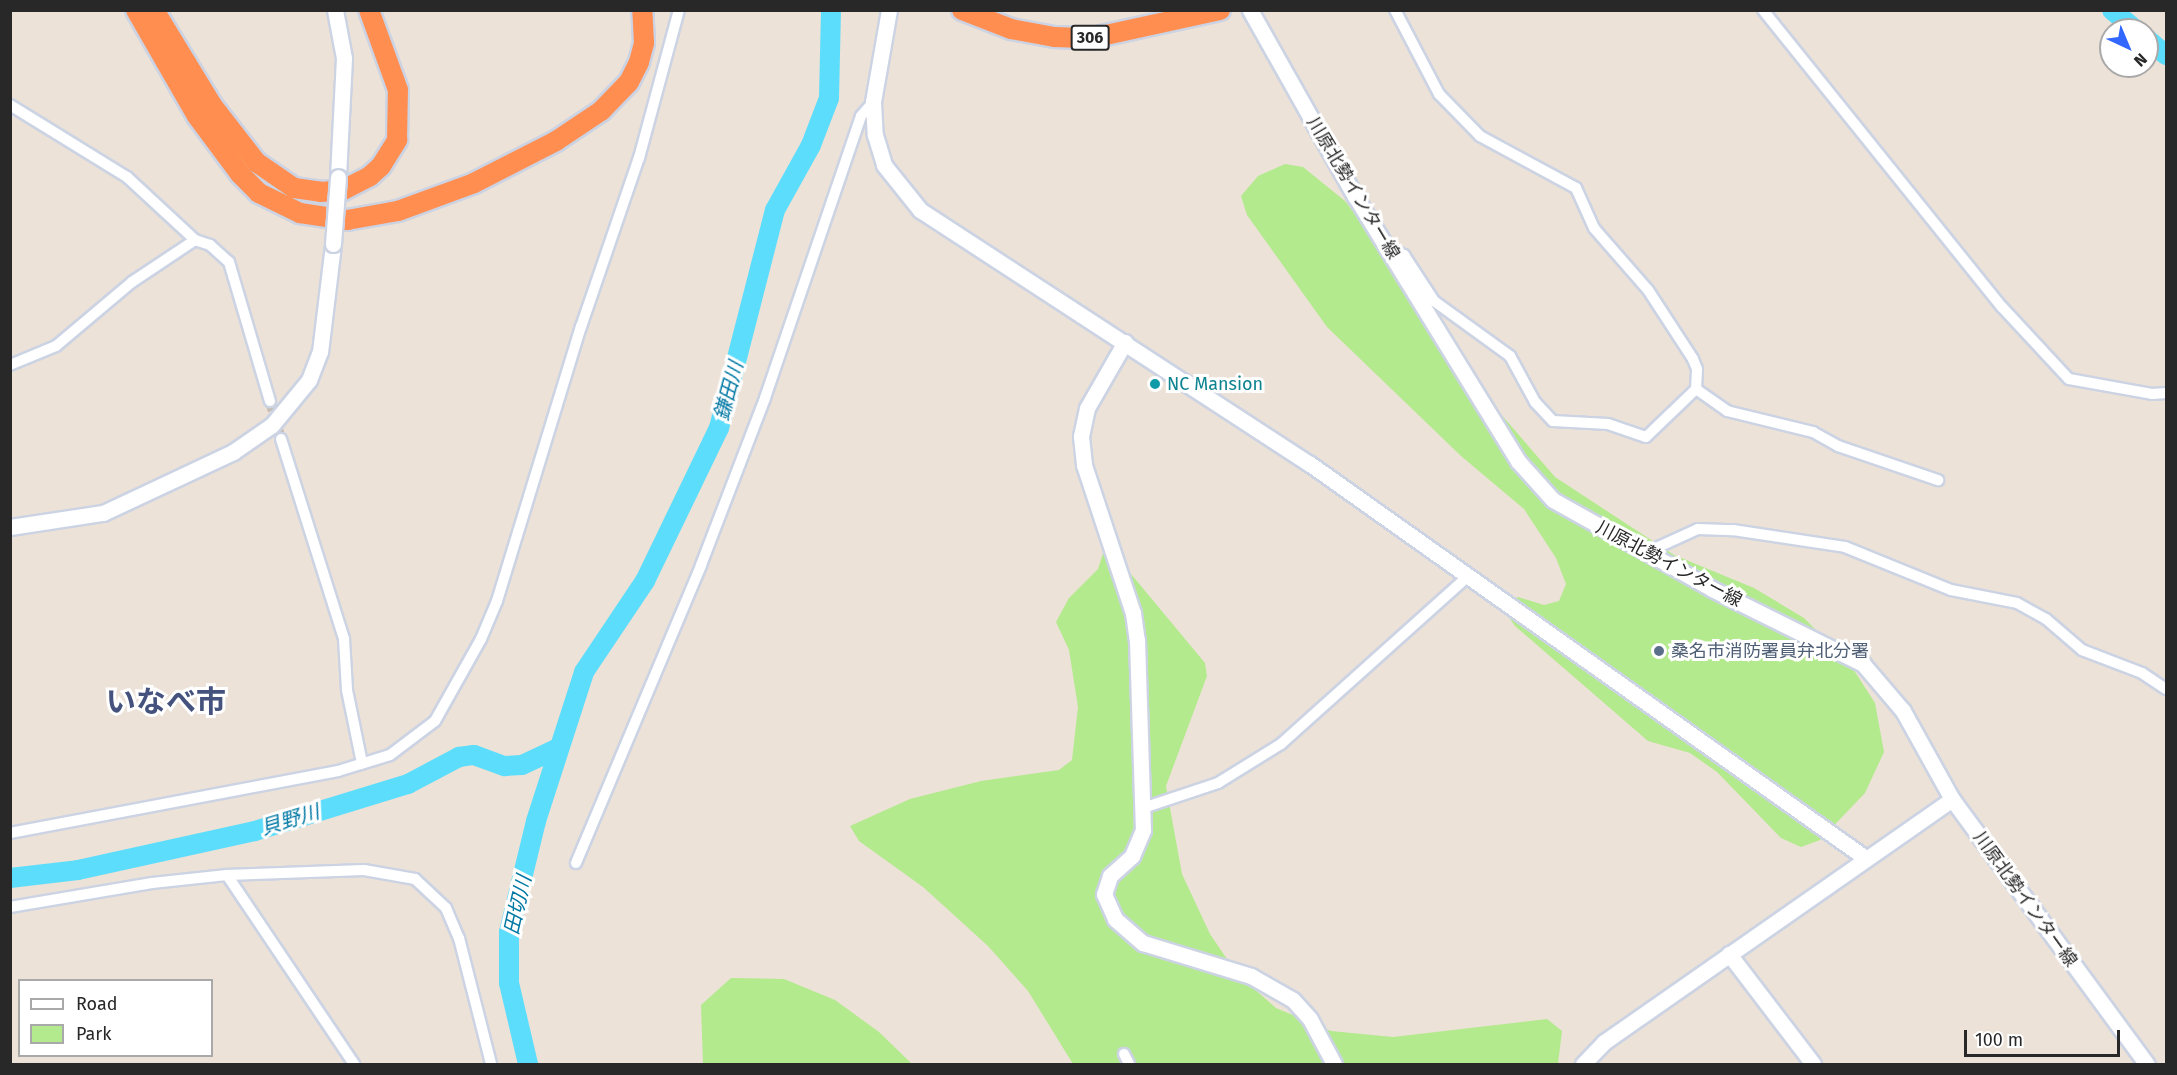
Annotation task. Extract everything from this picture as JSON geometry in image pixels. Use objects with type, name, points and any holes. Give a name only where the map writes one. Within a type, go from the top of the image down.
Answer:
[{"type":"highway","points":[[136,10],[197,116],[240,174],[259,193],[300,213],[347,220],[398,211],[474,183],[556,141],[602,111],[629,82],[639,62],[644,43],[642,10]]},
{"type":"highway","points":[[154,10],[212,105],[256,162],[294,188],[321,192],[343,190],[370,176],[381,166],[397,140],[400,107],[394,72],[369,10]]},
{"type":"highway","name":"306","points":[[962,10],[1011,29],[1054,37],[1092,38],[1220,10]]},
{"type":"street","points":[[10,527],[103,513],[233,452],[272,426],[309,380],[320,352],[333,244],[338,177],[344,58],[335,10]]},
{"type":"street","points":[[10,833],[362,763],[407,746],[435,721],[481,639],[497,601],[580,327],[639,158],[679,10]]},
{"type":"street","points":[[889,10],[873,102],[876,135],[884,165],[920,210],[1310,464],[1864,857]]},
{"type":"street","name":"川原北勢インター線","points":[[1250,10],[1354,196],[1389,248],[1518,461],[1553,500],[1645,553],[1863,664],[1903,711],[1952,799],[2147,1065]]},
{"type":"street","points":[[1389,248],[1404,255],[1434,301],[1510,356],[1535,402],[1553,421],[1608,424],[1646,437],[1696,388],[1697,369],[1693,359],[1644,284],[1594,228],[1576,188],[1480,136],[1439,94],[1395,10]]},
{"type":"street","points":[[1763,10],[2002,308],[2069,379],[2152,394],[2166,393]]},
{"type":"street","points":[[576,863],[701,565],[765,398],[861,116],[873,102]]},
{"type":"street","points":[[10,105],[127,177],[195,240],[210,245],[229,262],[270,401]]},
{"type":"street","points":[[10,364],[56,346],[132,282],[195,240]]},
{"type":"street","points":[[1125,342],[1087,408],[1081,436],[1083,465],[1133,613],[1146,807],[1139,845],[1106,884],[1104,894],[1115,919],[1153,948],[1251,976],[1273,986],[1310,1018],[1334,1065]]},
{"type":"street","points":[[1696,388],[1727,411],[1806,430],[1838,446],[1938,480]]},
{"type":"street","points":[[281,439],[344,639],[347,690],[362,763]]},
{"type":"street","points":[[1645,553],[1698,530],[1733,530],[1845,547],[1951,590],[2016,603],[2046,620],[2082,650],[2142,673],[2166,689]]},
{"type":"street","points":[[1146,807],[1218,783],[1281,744],[1467,577]]},
{"type":"street","points":[[1583,1065],[1604,1042],[1864,857],[1952,799]]},
{"type":"street","points":[[10,907],[152,883],[226,875],[364,870],[391,873],[428,887],[447,908],[459,938],[490,1065]]},
{"type":"street","points":[[226,875],[354,1065]]},
{"type":"street","points":[[1729,954],[1813,1065]]},
{"type":"green space","points":[[1285,164],[1303,167],[1345,201],[1382,247],[1493,405],[1555,477],[1674,555],[1754,588],[1804,618],[1850,664],[1875,703],[1884,752],[1865,793],[1820,840],[1801,847],[1781,838],[1717,772],[1690,753],[1648,741],[1515,626],[1503,609],[1518,597],[1544,605],[1559,601],[1566,584],[1556,558],[1524,509],[1461,456],[1327,327],[1247,215],[1241,196],[1258,176]]},
{"type":"green space","points":[[1106,544],[1205,663],[1207,676],[1166,786],[1182,874],[1210,934],[1237,974],[1276,1008],[1331,1031],[1393,1037],[1547,1019],[1562,1031],[1558,1064],[1073,1064],[1028,991],[988,946],[923,887],[859,841],[850,826],[910,799],[981,781],[1059,770],[1072,760],[1078,707],[1069,650],[1056,622],[1069,598],[1098,569]]},
{"type":"green space","points":[[731,978],[784,979],[835,1000],[879,1032],[912,1064],[703,1064],[701,1005]]},
{"type":"waterway","name":"鎌田川","points":[[528,1064],[509,983],[509,932],[536,821],[584,672],[645,581],[719,428],[775,210],[811,145],[829,98],[831,10]]},
{"type":"waterway","points":[[2112,10],[2122,18]]},
{"type":"waterway","points":[[2159,49],[2166,55]]},
{"type":"waterway","name":"貝野川","points":[[10,878],[78,870],[255,831],[408,784],[459,757],[474,755],[505,766],[522,765],[558,748]]},
{"type":"tunnel","points":[[270,401],[281,439]]},
{"type":"place","name":"NC Mansion","points":[[1155,384]]},
{"type":"place","name":"桑名市消防署員弁北分署","points":[[1659,651]]},
{"type":"district","name":"いなべ市","points":[[166,702]]},
{"type":"water label","name":"田切川","points":[[518,905]]}]
